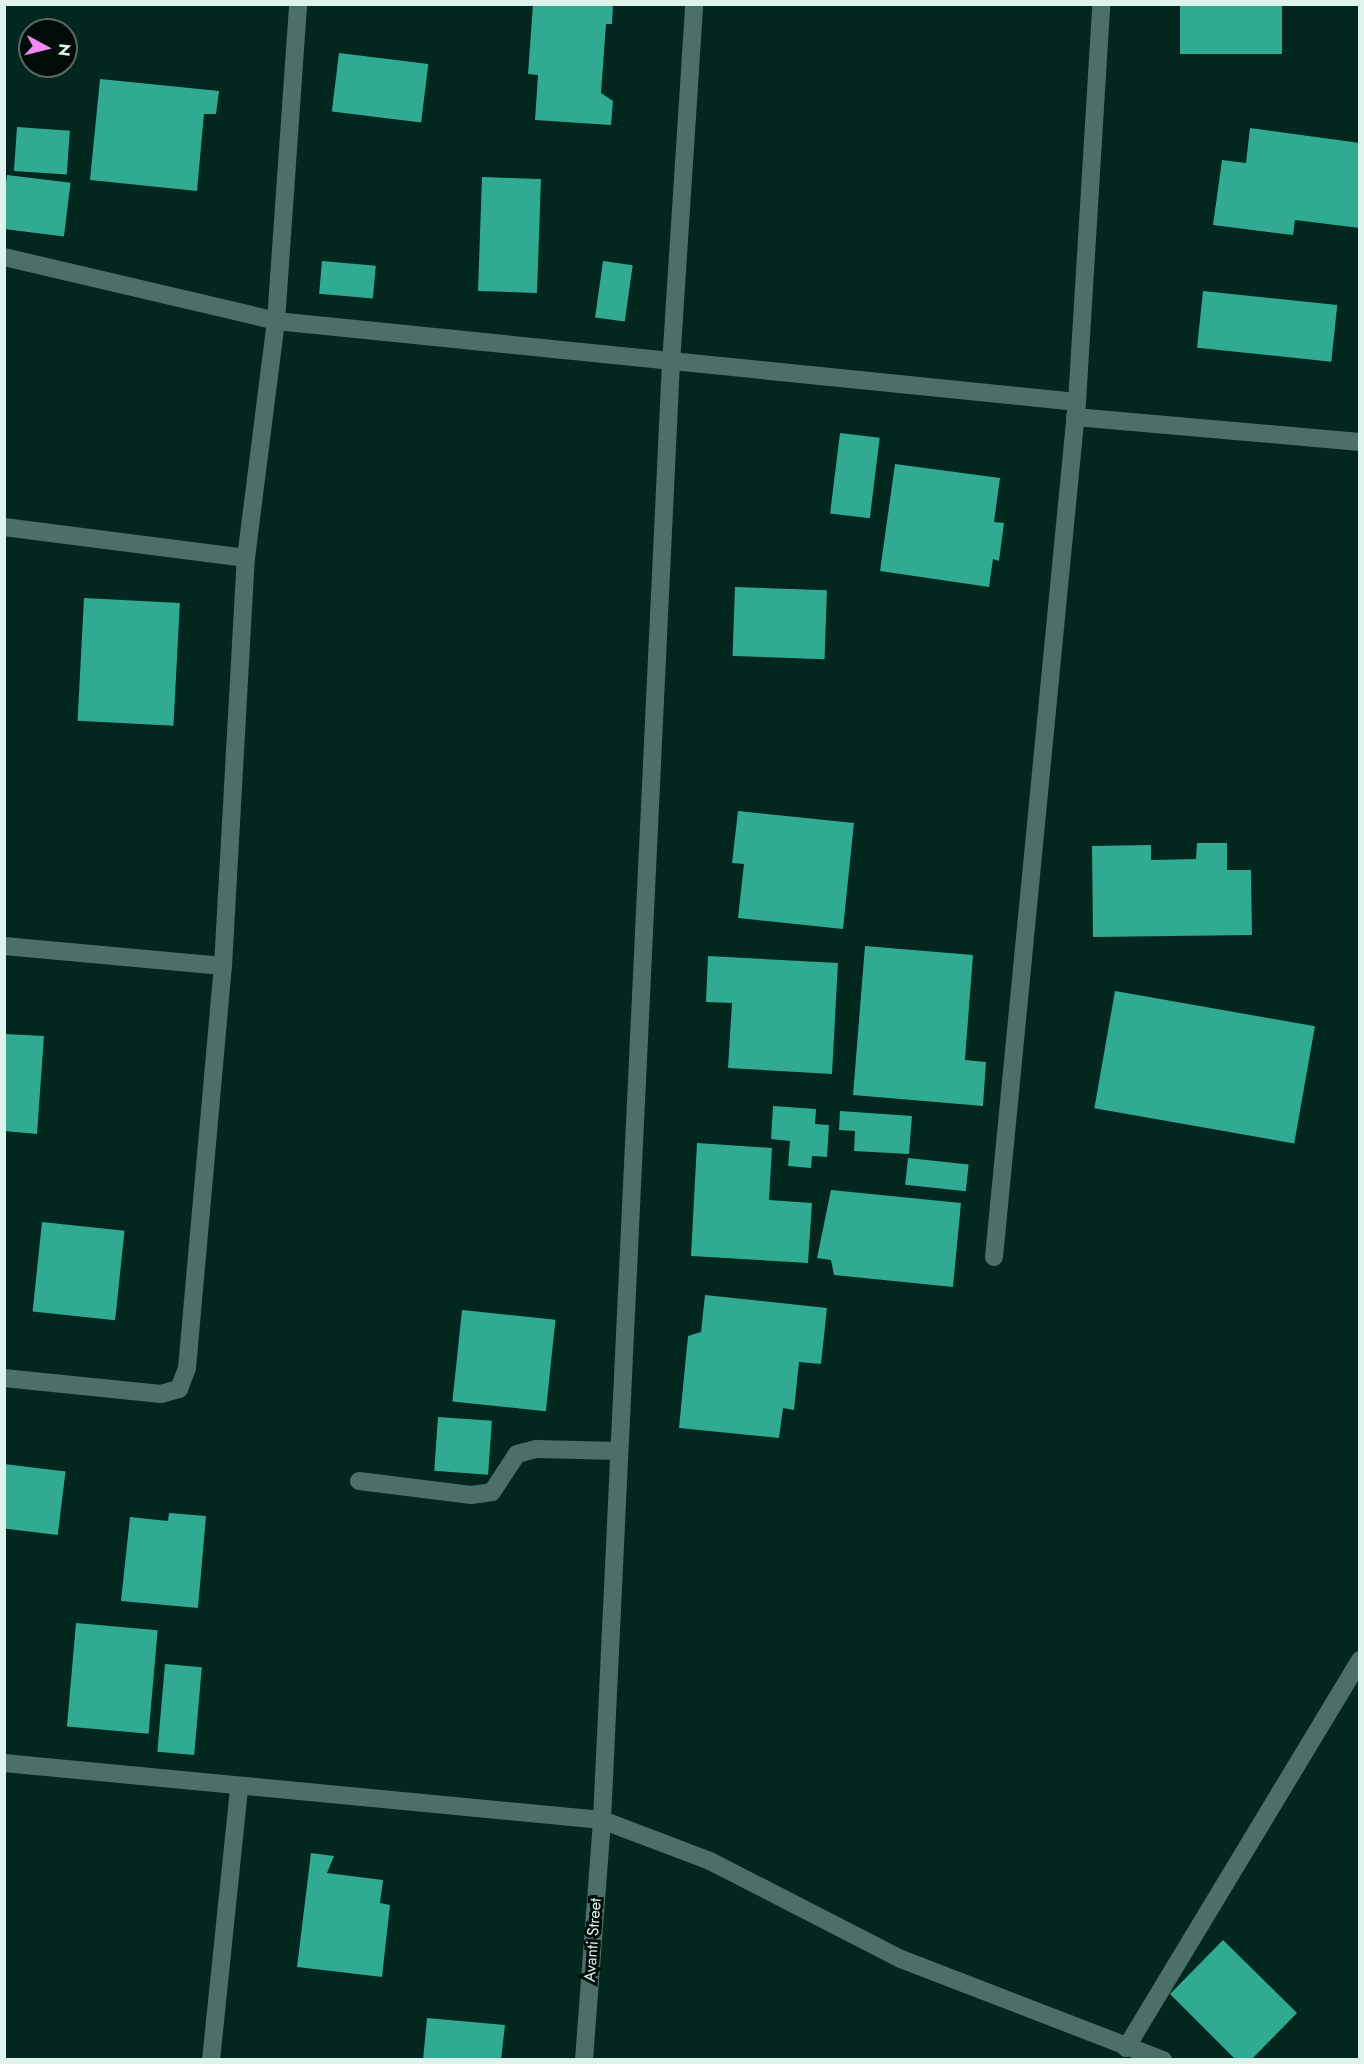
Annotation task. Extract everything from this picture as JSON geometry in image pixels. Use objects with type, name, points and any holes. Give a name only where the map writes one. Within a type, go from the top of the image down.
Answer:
[{"type":"street","points":[[4,1378],[161,1394],[179,1389],[187,1368],[223,966],[246,558],[276,321],[298,4]]},
{"type":"street","name":"Avanti Street","points":[[584,2060],[602,1820],[671,364],[694,4]]},
{"type":"street","points":[[994,1257],[1076,409],[1101,4]]},
{"type":"street","points":[[4,257],[276,321],[1359,442]]},
{"type":"street","points":[[4,527],[246,558]]},
{"type":"street","points":[[4,946],[223,966]]},
{"type":"street","points":[[360,1481],[471,1494],[492,1492],[517,1454],[536,1449],[619,1451]]},
{"type":"street","points":[[1126,2048],[1359,1660]]},
{"type":"street","points":[[4,1763],[239,1788],[602,1820],[710,1861],[901,1959],[1126,2048],[1163,2060]]},
{"type":"street","points":[[211,2060],[239,1788]]},
{"type":"building","points":[[533,4],[613,4],[612,24],[606,24],[601,93],[613,101],[611,125],[535,120],[538,75],[528,74]]},
{"type":"building","points":[[1180,4],[1282,4],[1282,54],[1180,54]]},
{"type":"building","points":[[339,53],[428,64],[421,123],[332,112]]},
{"type":"building","points":[[100,79],[219,91],[216,114],[204,114],[197,191],[90,180]]},
{"type":"building","points":[[17,127],[70,131],[67,175],[14,171]]},
{"type":"building","points":[[1250,128],[1360,143],[1360,228],[1295,220],[1293,235],[1213,225],[1222,160],[1246,163]]},
{"type":"building","points":[[7,175],[71,183],[64,236],[4,229]]},
{"type":"building","points":[[482,177],[541,179],[537,293],[478,291]]},
{"type":"building","points":[[322,261],[376,266],[373,299],[319,294]]},
{"type":"building","points":[[603,261],[633,265],[625,322],[595,317]]},
{"type":"building","points":[[1203,291],[1337,305],[1331,362],[1197,348]]},
{"type":"building","points":[[840,433],[880,438],[870,518],[830,513]]},
{"type":"building","points":[[895,464],[1000,478],[994,522],[1004,523],[999,561],[993,559],[989,587],[880,571]]},
{"type":"building","points":[[735,587],[827,590],[825,659],[733,656]]},
{"type":"building","points":[[84,598],[180,603],[173,726],[78,721]]},
{"type":"building","points":[[738,811],[854,823],[843,929],[738,918],[744,864],[732,863]]},
{"type":"building","points":[[1197,843],[1227,843],[1227,870],[1251,870],[1252,935],[1093,937],[1092,846],[1151,845],[1151,860],[1196,859]]},
{"type":"building","points":[[865,946],[973,955],[965,1060],[986,1062],[983,1106],[853,1095]]},
{"type":"building","points":[[708,956],[838,963],[832,1074],[728,1068],[732,1003],[706,1002]]},
{"type":"building","points":[[1115,991],[1315,1026],[1294,1143],[1094,1108]]},
{"type":"building","points":[[4,1034],[44,1036],[37,1134],[4,1131]]},
{"type":"building","points":[[773,1106],[816,1109],[815,1124],[829,1125],[827,1157],[812,1156],[811,1168],[788,1166],[790,1141],[771,1139]]},
{"type":"building","points":[[840,1111],[912,1116],[909,1154],[854,1151],[855,1131],[839,1130]]},
{"type":"building","points":[[697,1143],[772,1148],[769,1200],[812,1203],[808,1263],[691,1256]]},
{"type":"building","points":[[908,1158],[969,1164],[966,1191],[905,1185]]},
{"type":"building","points":[[831,1190],[961,1203],[953,1287],[834,1275],[831,1260],[817,1258]]},
{"type":"building","points":[[42,1222],[125,1231],[115,1320],[33,1312]]},
{"type":"building","points":[[705,1295],[827,1308],[821,1364],[799,1362],[794,1410],[783,1408],[779,1438],[679,1428],[688,1336],[701,1332]]},
{"type":"building","points":[[462,1310],[555,1320],[546,1411],[452,1401]]},
{"type":"building","points":[[438,1417],[492,1421],[488,1475],[434,1471]]},
{"type":"building","points":[[4,1464],[66,1472],[58,1535],[4,1528]]},
{"type":"building","points":[[169,1513],[206,1516],[198,1608],[121,1601],[130,1517],[168,1521]]},
{"type":"building","points":[[76,1623],[158,1630],[149,1734],[67,1727]]},
{"type":"building","points":[[165,1664],[202,1667],[194,1755],[157,1752]]},
{"type":"building","points":[[311,1853],[334,1856],[327,1873],[383,1880],[380,1903],[390,1905],[382,1977],[297,1967]]},
{"type":"building","points":[[1223,1940],[1297,2013],[1251,2060],[1236,2060],[1170,1994]]},
{"type":"building","points":[[427,2018],[505,2025],[501,2060],[423,2060]]}]
